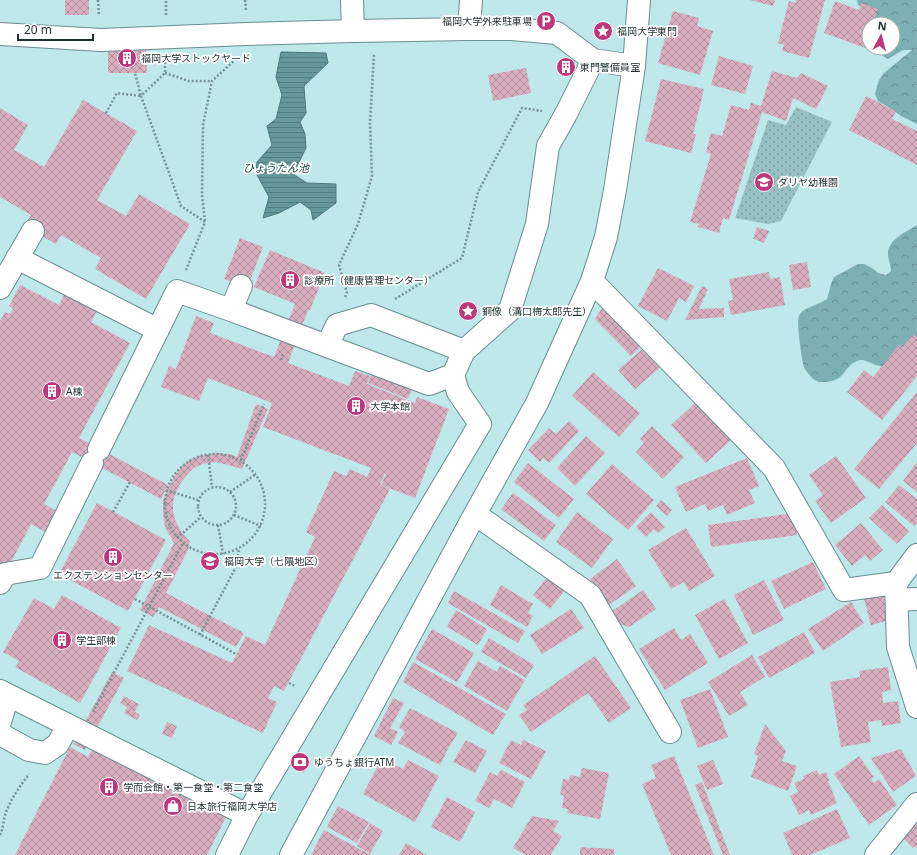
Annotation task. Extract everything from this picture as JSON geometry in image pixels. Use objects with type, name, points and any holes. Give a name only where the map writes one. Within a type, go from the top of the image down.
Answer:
[{"type":"street","points":[[352,0],[353,31]]},
{"type":"street","points":[[469,29],[471,0]]},
{"type":"street","points":[[291,855],[475,514],[537,403],[592,281],[606,237],[615,190],[634,66],[639,0]]},
{"type":"street","points":[[0,34],[101,40],[353,31],[512,29],[557,33],[593,60],[634,66]]},
{"type":"street","points":[[227,855],[247,815],[480,424],[458,392],[453,375],[464,351],[510,310],[537,224],[548,146],[593,60]]},
{"type":"street","points":[[2,280],[33,231]]},
{"type":"street","points":[[17,258],[158,330]]},
{"type":"street","points":[[592,281],[774,468],[844,590],[903,594]]},
{"type":"street","points":[[231,310],[241,286]]},
{"type":"street","points":[[0,583],[5,574],[40,568],[177,291],[429,384],[453,375]]},
{"type":"street","points":[[326,346],[337,325],[371,315],[464,351]]},
{"type":"street","points":[[475,514],[590,594],[670,732]]},
{"type":"street","points":[[917,555],[903,594],[898,647],[917,707]]},
{"type":"street","points":[[0,722],[4,693],[247,815]]},
{"type":"street","points":[[0,734],[29,750],[45,753],[75,729]]},
{"type":"street","points":[[876,855],[917,804]]},
{"type":"path","points":[[177,291],[205,222],[202,195],[203,125],[212,81],[241,55],[246,34]]},
{"type":"path","points":[[337,325],[347,293],[339,265],[358,224],[372,176],[370,123],[375,52]]},
{"type":"path","points":[[135,73],[141,96],[181,206],[205,222]]},
{"type":"path","points":[[165,73],[189,81],[212,81]]},
{"type":"path","points":[[106,113],[116,93],[141,96]]},
{"type":"path","points":[[371,315],[462,258],[478,192],[522,108],[566,114]]},
{"type":"path","points":[[241,460],[264,404]]},
{"type":"path","points":[[217,454],[241,460],[259,478],[265,494],[266,510],[261,526],[252,540],[239,549],[223,554],[207,554],[191,549],[177,538],[168,524],[164,508],[166,490],[173,476],[185,463],[200,456],[217,454]]},
{"type":"path","points":[[208,455],[212,487]]},
{"type":"path","points":[[230,492],[256,474]]},
{"type":"path","points":[[113,512],[130,482]]},
{"type":"path","points":[[218,486],[225,488],[230,492],[236,502],[234,515],[230,520],[218,525],[212,524],[201,518],[198,506],[198,500],[202,494],[212,487],[218,486]]},
{"type":"path","points":[[166,490],[198,500]]},
{"type":"path","points":[[234,515],[261,526]]},
{"type":"path","points":[[177,538],[201,518]]},
{"type":"path","points":[[218,525],[223,554]]},
{"type":"path","points":[[75,729],[149,607],[183,543]]},
{"type":"path","points":[[200,635],[236,567],[239,549]]},
{"type":"path","points":[[135,599],[236,654]]},
{"type":"path","points":[[0,835],[2,832],[6,810],[18,790],[45,753]]},
{"type":"shaded area","points":[[796,107],[832,122],[781,221],[768,224],[735,218],[768,120],[786,125]]},
{"type":"green space","points":[[857,0],[917,0],[917,124],[901,116],[878,101],[875,94],[879,80],[884,73],[912,50],[901,51],[901,16],[874,16],[858,5]]},
{"type":"green space","points":[[884,56],[893,56],[888,59]]},
{"type":"green space","points":[[917,225],[917,351],[885,366],[877,366],[864,360],[860,360],[852,364],[837,379],[825,382],[815,380],[806,371],[803,363],[799,333],[799,316],[804,310],[827,299],[834,277],[858,264],[864,264],[878,273],[886,275],[891,271],[888,255],[891,245],[898,237]]},
{"type":"water","name":"ひょうたん池","points":[[281,52],[326,53],[328,63],[304,86],[306,113],[300,122],[305,134],[306,148],[293,174],[307,183],[336,184],[336,203],[313,220],[311,210],[300,202],[279,213],[263,218],[269,197],[256,173],[257,162],[272,145],[267,126],[276,119],[282,95],[276,77]]},
{"type":"building","points":[[65,0],[89,0],[89,15],[65,15]]},
{"type":"building","points":[[750,0],[775,0],[773,6]]},
{"type":"building","points":[[796,0],[825,0],[809,58],[782,51],[784,45],[778,43],[789,1],[796,3]]},
{"type":"building","points":[[835,1],[859,10],[861,3],[878,9],[875,16],[861,16],[861,46],[824,33]]},
{"type":"building","points":[[673,11],[699,18],[697,26],[713,31],[700,75],[658,63]]},
{"type":"building","name":"福岡大学ストックヤード","points":[[108,44],[146,44],[147,73],[108,73]]},
{"type":"building","points":[[719,56],[753,66],[745,94],[711,85]]},
{"type":"building","name":"東門警備員室","points":[[562,58],[576,70],[570,76],[557,65]]},
{"type":"building","points":[[526,68],[531,93],[493,101],[488,75]]},
{"type":"building","points":[[772,71],[797,78],[801,73],[828,86],[816,109],[793,98],[786,121],[762,112],[729,220],[723,218],[719,233],[698,227],[699,224],[690,222],[711,154],[706,152],[711,133],[722,136],[731,105],[749,110],[751,103],[761,106]]},
{"type":"building","points":[[661,79],[704,89],[693,134],[696,134],[691,153],[645,141]]},
{"type":"building","points":[[866,96],[896,111],[892,119],[917,131],[917,165],[849,130]]},
{"type":"building","points":[[83,100],[137,131],[97,200],[126,216],[139,194],[190,224],[146,299],[95,269],[101,258],[61,235],[56,244],[24,226],[31,215],[0,197],[0,108],[28,125],[14,150],[44,167]]},
{"type":"building","points":[[757,227],[769,231],[764,243],[753,239]]},
{"type":"building","points":[[240,238],[263,247],[247,288],[224,279]]},
{"type":"building","points":[[270,250],[325,273],[310,310],[308,310],[288,363],[349,386],[355,371],[370,376],[367,384],[415,403],[417,397],[449,409],[415,498],[381,485],[386,474],[385,473],[380,485],[390,489],[284,691],[274,686],[268,698],[277,702],[263,733],[127,671],[149,625],[232,663],[246,636],[265,645],[315,537],[306,532],[334,471],[346,476],[350,469],[367,477],[371,468],[263,427],[272,403],[208,378],[199,401],[161,387],[169,366],[176,369],[196,316],[214,323],[210,333],[274,357],[295,304],[254,287]]},
{"type":"building","points":[[807,262],[811,287],[793,290],[789,265]]},
{"type":"building","points":[[658,268],[694,286],[686,302],[679,298],[667,321],[638,306]]},
{"type":"building","points":[[769,272],[770,279],[780,277],[785,305],[731,315],[728,301],[733,300],[729,279]]},
{"type":"building","name":"A棟","points":[[20,285],[59,305],[65,293],[98,310],[91,322],[130,343],[79,438],[168,485],[161,499],[72,452],[44,504],[62,514],[51,535],[31,524],[7,570],[0,566],[0,321],[5,312],[10,314],[13,308],[9,306]]},
{"type":"building","points":[[702,286],[708,289],[699,309],[724,308],[724,317],[685,320]]},
{"type":"building","points":[[607,300],[646,341],[631,356],[595,319]]},
{"type":"building","points":[[913,334],[917,337],[917,376],[882,420],[847,392],[864,370],[873,377],[899,345],[903,347]]},
{"type":"building","points":[[647,345],[664,364],[635,389],[618,370]]},
{"type":"building","points":[[373,370],[413,387],[408,399],[368,383]]},
{"type":"building","points":[[593,372],[640,413],[619,437],[572,396]]},
{"type":"building","points":[[917,392],[917,443],[879,489],[854,469]]},
{"type":"building","points":[[696,402],[731,440],[706,463],[671,425]]},
{"type":"building","points":[[256,404],[268,409],[242,469],[216,462],[202,464],[194,468],[187,475],[180,484],[173,501],[175,520],[182,533],[190,542],[188,550],[166,593],[244,633],[236,647],[159,607],[153,617],[140,610],[174,543],[165,527],[163,500],[174,477],[183,465],[191,459],[216,453],[229,454],[237,457]]},
{"type":"building","points":[[569,421],[579,431],[549,463],[543,458],[540,462],[528,450],[549,428],[556,434]]},
{"type":"building","points":[[652,426],[684,457],[663,479],[636,452],[644,443],[640,439]]},
{"type":"building","points":[[586,436],[605,453],[575,486],[557,468]]},
{"type":"building","points":[[836,456],[866,498],[831,523],[815,501],[823,495],[809,475]]},
{"type":"building","points":[[747,458],[759,486],[749,490],[755,503],[727,515],[723,505],[708,511],[705,504],[686,512],[675,487]]},
{"type":"building","points":[[917,462],[917,492],[903,481]]},
{"type":"building","points":[[528,463],[574,499],[559,518],[514,482]]},
{"type":"building","points":[[612,464],[654,500],[628,530],[586,494]]},
{"type":"building","points":[[899,485],[917,499],[917,523],[914,526],[885,502]]},
{"type":"building","points":[[513,493],[556,525],[544,541],[501,509]]},
{"type":"building","points":[[661,500],[672,510],[667,516],[656,506]]},
{"type":"building","name":"エクステンションセンター","points":[[97,503],[166,540],[128,611],[59,574]]},
{"type":"building","points":[[882,505],[909,531],[897,544],[869,518]]},
{"type":"building","points":[[577,512],[613,539],[592,568],[556,542]]},
{"type":"building","points":[[651,512],[665,527],[658,533],[654,529],[646,537],[636,527]]},
{"type":"building","points":[[794,513],[797,535],[711,547],[708,525]]},
{"type":"building","points":[[861,523],[883,550],[870,561],[865,555],[852,566],[835,545]]},
{"type":"building","points":[[686,528],[715,576],[689,591],[684,582],[671,589],[648,550]]},
{"type":"building","points":[[617,559],[636,586],[609,605],[590,579]]},
{"type":"building","points":[[813,562],[826,589],[784,609],[771,581]]},
{"type":"building","points":[[548,576],[565,590],[550,609],[533,595]]},
{"type":"building","points":[[764,580],[784,620],[753,635],[734,595]]},
{"type":"building","points":[[501,585],[533,604],[528,613],[533,616],[527,627],[490,605]]},
{"type":"building","points":[[643,590],[656,609],[629,627],[617,623],[611,612]]},
{"type":"building","points":[[454,591],[525,631],[518,643],[448,603]]},
{"type":"building","points":[[883,594],[889,620],[871,625],[864,599]]},
{"type":"building","name":"学生部棟","points":[[62,595],[121,628],[80,703],[15,667],[19,661],[3,652],[34,598],[54,609]]},
{"type":"building","points":[[724,599],[748,643],[719,659],[695,615]]},
{"type":"building","points":[[851,602],[864,623],[823,651],[808,629]]},
{"type":"building","points":[[571,609],[584,628],[542,654],[530,635]]},
{"type":"building","points":[[456,610],[487,629],[478,645],[447,627]]},
{"type":"building","points":[[674,628],[681,640],[690,634],[708,663],[665,690],[639,649]]},
{"type":"building","points":[[432,629],[474,653],[457,682],[415,659]]},
{"type":"building","points":[[804,632],[815,653],[769,678],[758,657]]},
{"type":"building","points":[[489,638],[534,665],[526,678],[481,652]]},
{"type":"building","points":[[752,655],[765,677],[740,692],[748,705],[729,716],[708,682]]},
{"type":"building","points":[[595,656],[631,708],[609,723],[588,693],[531,732],[519,715],[527,710],[523,705]]},
{"type":"building","points":[[478,661],[497,672],[500,666],[525,680],[507,711],[464,686]]},
{"type":"building","points":[[413,662],[506,714],[493,735],[403,682]]},
{"type":"building","points":[[888,667],[891,690],[882,692],[883,703],[898,701],[901,723],[882,726],[881,720],[868,722],[871,742],[841,747],[830,682],[860,677],[859,671]]},
{"type":"building","points":[[112,672],[124,678],[85,750],[73,744]]},
{"type":"building","points":[[710,689],[728,737],[698,748],[680,700]]},
{"type":"building","points":[[124,696],[139,704],[135,712],[140,715],[137,720],[124,713],[127,707],[120,703]]},
{"type":"building","points":[[393,698],[404,703],[390,728],[398,732],[391,745],[374,736]]},
{"type":"building","points":[[410,708],[458,733],[440,765],[398,743],[405,732],[399,727]]},
{"type":"building","points":[[167,722],[177,726],[172,738],[162,734]]},
{"type":"building","points":[[765,724],[786,751],[782,761],[797,766],[788,791],[751,777],[758,756],[754,754]]},
{"type":"building","points":[[466,740],[487,751],[475,773],[453,762]]},
{"type":"building","points":[[511,740],[521,745],[523,740],[546,751],[531,779],[499,763]]},
{"type":"building","name":"学而会館・第一食堂・第二食堂","points":[[70,747],[88,757],[93,748],[226,817],[207,855],[15,855]]},
{"type":"building","points":[[901,749],[916,776],[893,792],[871,758]]},
{"type":"building","name":"ゆうちょ銀行ATM","points":[[295,752],[311,762],[304,773],[288,763]]},
{"type":"building","points":[[674,756],[714,855],[671,855],[642,784],[656,778],[651,765]]},
{"type":"building","points":[[859,756],[874,777],[871,779],[874,783],[879,779],[897,805],[869,825],[834,774]]},
{"type":"building","points":[[382,758],[403,769],[408,760],[439,776],[415,822],[363,794]]},
{"type":"building","points":[[713,760],[723,784],[707,790],[697,766]]},
{"type":"building","points":[[582,768],[609,773],[600,819],[567,813],[568,809],[562,808],[564,796],[560,795],[563,779],[569,780],[570,775],[580,777]]},
{"type":"building","points":[[501,770],[525,782],[512,808],[494,799],[489,808],[475,801],[490,772],[497,776]]},
{"type":"building","points":[[817,770],[819,775],[826,772],[837,803],[811,815],[809,810],[799,815],[790,796],[798,792],[794,783],[804,779],[803,776]]},
{"type":"building","points":[[702,782],[730,855],[723,855],[695,785]]},
{"type":"building","points":[[447,797],[475,812],[460,842],[431,827]]},
{"type":"building","points":[[338,806],[369,822],[357,843],[327,827]]},
{"type":"building","points":[[837,809],[850,838],[810,855],[792,855],[783,833]]},
{"type":"building","points":[[917,811],[917,848],[914,846],[913,848],[901,836]]},
{"type":"building","points":[[532,816],[559,821],[553,831],[562,836],[551,855],[526,855],[513,848]]},
{"type":"building","points":[[370,823],[383,831],[370,854],[357,846]]},
{"type":"building","points":[[324,830],[371,855],[311,855]]},
{"type":"building","points":[[406,843],[427,855],[399,855]]},
{"type":"building","points":[[580,847],[614,849],[614,855],[580,855]]},
{"type":"place","name":"福岡大学外来駐車場","points":[[546,21]]},
{"type":"place","name":"福岡大学東門","points":[[603,31]]},
{"type":"place","name":"福岡大学ストックヤード","points":[[127,58]]},
{"type":"place","name":"東門警備員室","points":[[566,67]]},
{"type":"place","name":"ダリヤ幼稚園","points":[[764,182]]},
{"type":"place","name":"診療所（健康管理センター）","points":[[290,280]]},
{"type":"place","name":"銅像（溝口梅太郎先生）","points":[[468,311]]},
{"type":"place","name":"A棟","points":[[52,391]]},
{"type":"place","name":"大学本館","points":[[356,406]]},
{"type":"place","name":"エクステンションセンター","points":[[113,557]]},
{"type":"place","name":"福岡大学（七隈地区）","points":[[210,561]]},
{"type":"place","name":"学生部棟","points":[[62,640]]},
{"type":"place","name":"ゆうちょ銀行ATM","points":[[300,762]]},
{"type":"place","name":"学而会館・第一食堂・第二食堂","points":[[109,787]]},
{"type":"place","name":"日本旅行福岡大学店","points":[[173,806]]}]
